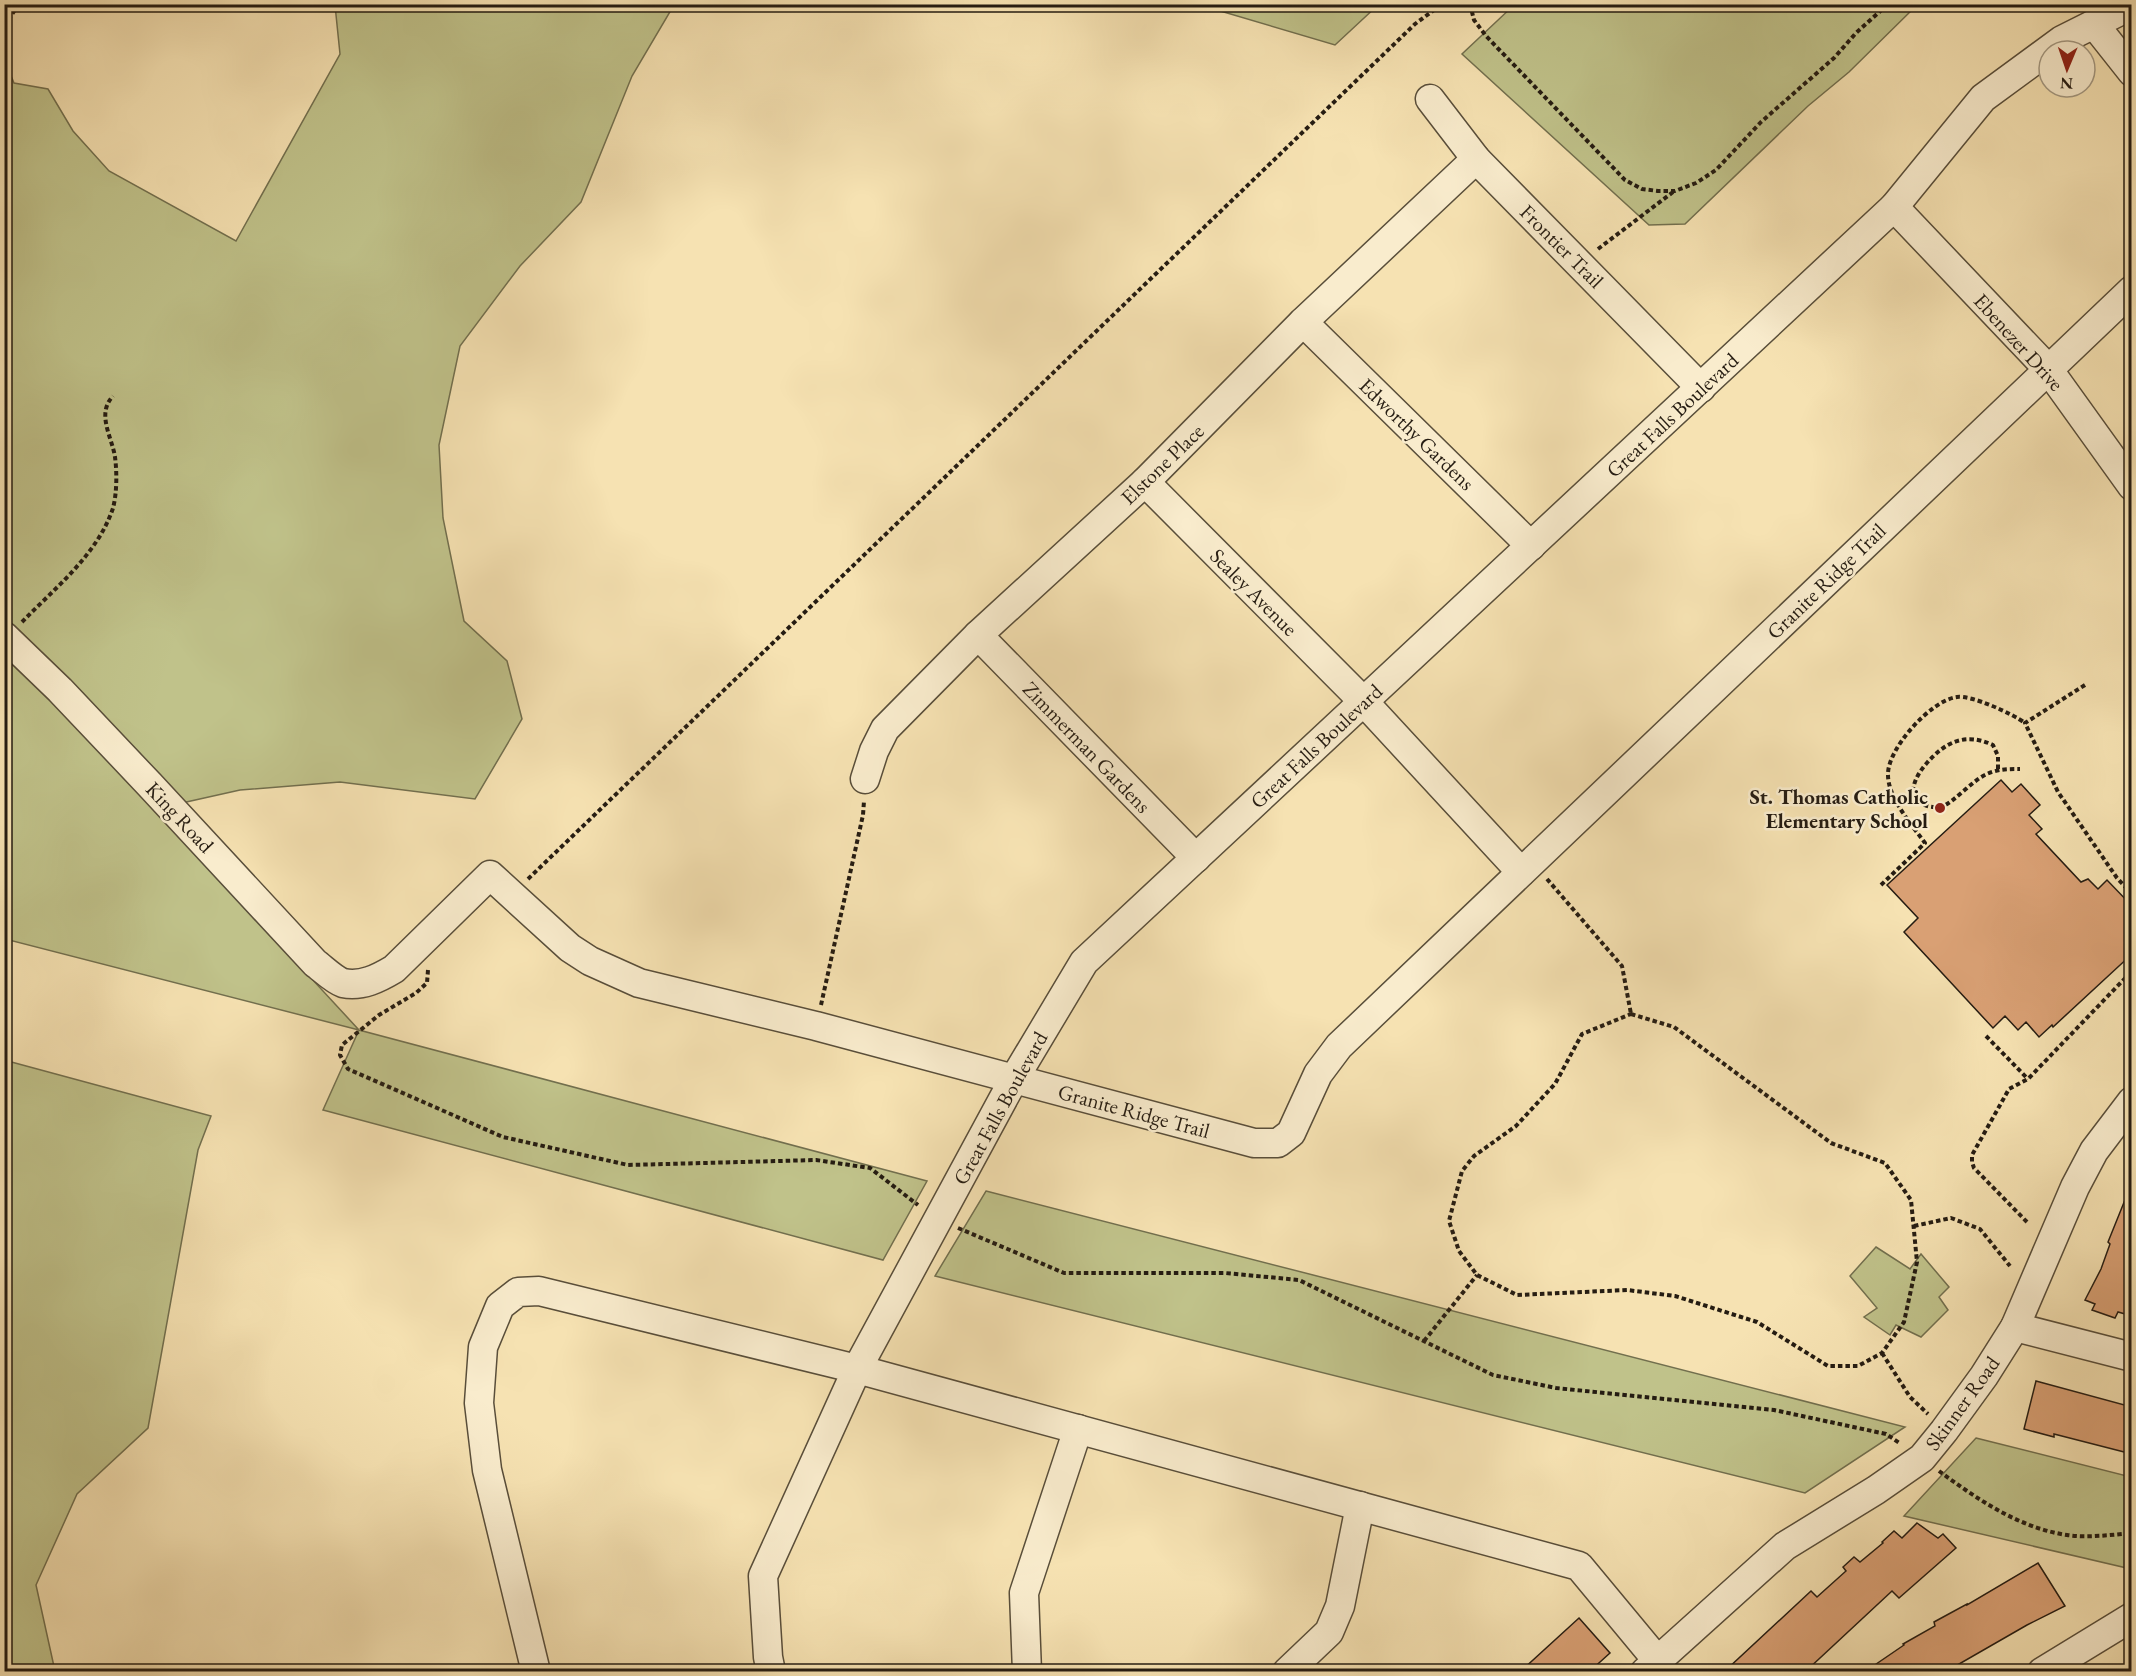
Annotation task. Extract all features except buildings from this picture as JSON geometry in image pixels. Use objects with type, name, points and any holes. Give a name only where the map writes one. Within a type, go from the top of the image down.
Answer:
[{"type":"street","name":"Great Falls Boulevard","points":[[771,1671],[762,1576],[857,1369],[1014,1079],[1084,962],[1894,207],[1983,98],[2062,40],[2132,5]]},
{"type":"street","points":[[2094,24],[2132,72]]},
{"type":"street","name":"Frontier Trail","points":[[1430,99],[1476,159],[1701,387]]},
{"type":"street","name":"Elstone Place","points":[[865,779],[885,729],[978,635],[1145,482],[1303,322],[1476,159]]},
{"type":"street","name":"Ebenezer Drive","points":[[1894,207],[2048,369],[2132,486]]},
{"type":"street","name":"Granite Ridge Trail","points":[[432,932],[490,875],[570,948],[611,971],[639,983],[816,1026],[1254,1143],[1278,1143],[1291,1133],[1318,1074],[1339,1046],[2132,290]]},
{"type":"street","name":"Edworthy Gardens","points":[[1303,322],[1531,546]]},
{"type":"street","name":"Sealey Avenue","points":[[1145,482],[1364,702]]},
{"type":"street","name":"Zimmerman Gardens","points":[[978,635],[1196,858]]},
{"type":"street","name":"King Road","points":[[6,637],[60,690],[315,963],[342,982],[362,983],[378,979],[394,969],[432,932]]},
{"type":"street","points":[[1364,702],[1526,867]]},
{"type":"street","name":"Skinner Road","points":[[1651,1666],[1785,1546],[1876,1490],[1922,1458],[1984,1376],[2015,1327],[2074,1187],[2094,1151],[2132,1101]]},
{"type":"street","points":[[536,1671],[487,1470],[479,1403],[483,1347],[500,1306],[518,1292],[539,1291],[857,1369],[1579,1566],[1651,1666]]},
{"type":"street","points":[[2015,1327],[2132,1357]]},
{"type":"street","points":[[1027,1671],[1024,1593],[1078,1429]]},
{"type":"street","points":[[1287,1671],[1329,1632],[1340,1606],[1360,1506]]},
{"type":"street","points":[[2042,1671],[2132,1617]]},
{"type":"path","points":[[4,26],[18,4]]},
{"type":"path","points":[[523,884],[1415,24],[1442,4]]},
{"type":"path","points":[[1470,4],[1474,20],[1486,36],[1625,180],[1642,189],[1658,192],[1675,191]]},
{"type":"path","points":[[1598,249],[1675,191],[1696,183],[1716,170],[1761,122],[1834,58],[1856,33],[1888,4]]},
{"type":"path","points":[[6,637],[65,578],[104,531],[115,495],[115,457],[105,414],[107,403],[113,396]]},
{"type":"path","points":[[2025,723],[2085,685]]},
{"type":"path","points":[[1881,885],[1925,843],[1896,802],[1887,775],[1891,762],[1909,729],[1921,717],[1949,699],[1964,697],[2017,717],[2025,723],[2058,792],[2116,878],[2132,894]]},
{"type":"path","points":[[1998,769],[1998,756],[1993,745],[1975,739],[1953,742],[1938,750],[1919,772],[1913,793],[1922,805],[1946,805],[1984,775],[1998,769],[2020,769]]},
{"type":"path","points":[[816,1026],[863,815],[865,779]]},
{"type":"path","points":[[1526,867],[1622,966],[1631,1014]]},
{"type":"path","points":[[432,932],[427,983],[416,993],[379,1015],[342,1045],[340,1055],[348,1069],[503,1137],[628,1165],[816,1160],[870,1168],[938,1220],[1064,1273],[1225,1273],[1299,1280],[1493,1375],[1556,1388],[1774,1410],[1886,1434],[1973,1496],[2044,1531],[2068,1535],[2132,1533]]},
{"type":"path","points":[[2027,1221],[1974,1168],[1972,1155],[2009,1089],[2028,1079],[2132,971]]},
{"type":"path","points":[[1631,1014],[1674,1027],[1831,1143],[1885,1163],[1911,1200],[1914,1226],[1917,1262],[1904,1322],[1882,1353],[1858,1366],[1828,1366],[1757,1322],[1675,1296],[1627,1290],[1516,1295],[1477,1275],[1459,1251],[1449,1221],[1462,1171],[1474,1156],[1516,1126],[1555,1084],[1582,1034],[1631,1014]]},
{"type":"path","points":[[1986,1036],[2028,1079]]},
{"type":"path","points":[[1914,1226],[1951,1218],[1980,1229],[2010,1266]]},
{"type":"path","points":[[1424,1341],[1477,1275]]},
{"type":"path","points":[[1882,1353],[1911,1397],[1944,1431]]},
{"type":"green space","points":[[335,5],[674,5],[632,76],[581,202],[520,266],[460,346],[439,445],[443,518],[464,621],[507,661],[522,719],[475,799],[340,782],[240,790],[155,809],[359,1030],[5,939],[4,59],[14,83],[48,89],[73,131],[109,171],[236,241],[340,54]]},
{"type":"green space","points":[[1200,5],[1378,5],[1335,45]]},
{"type":"green space","points":[[1514,5],[1917,5],[1849,72],[1808,106],[1685,224],[1649,225],[1462,54]]},
{"type":"green space","points":[[359,1030],[927,1181],[883,1260],[323,1110]]},
{"type":"green space","points":[[4,1060],[211,1116],[198,1150],[148,1428],[77,1494],[36,1585],[55,1671],[5,1671]]},
{"type":"green space","points":[[986,1191],[1905,1427],[1805,1493],[935,1276]]},
{"type":"green space","points":[[1876,1247],[1910,1269],[1921,1254],[1949,1287],[1939,1297],[1948,1310],[1921,1337],[1896,1325],[1890,1335],[1864,1317],[1877,1308],[1850,1276]]},
{"type":"green space","points":[[1976,1438],[2131,1477],[2131,1569],[1904,1516]]},
{"type":"place","name":"St. Thomas Catholic Elementary School","points":[[1940,808]]}]
